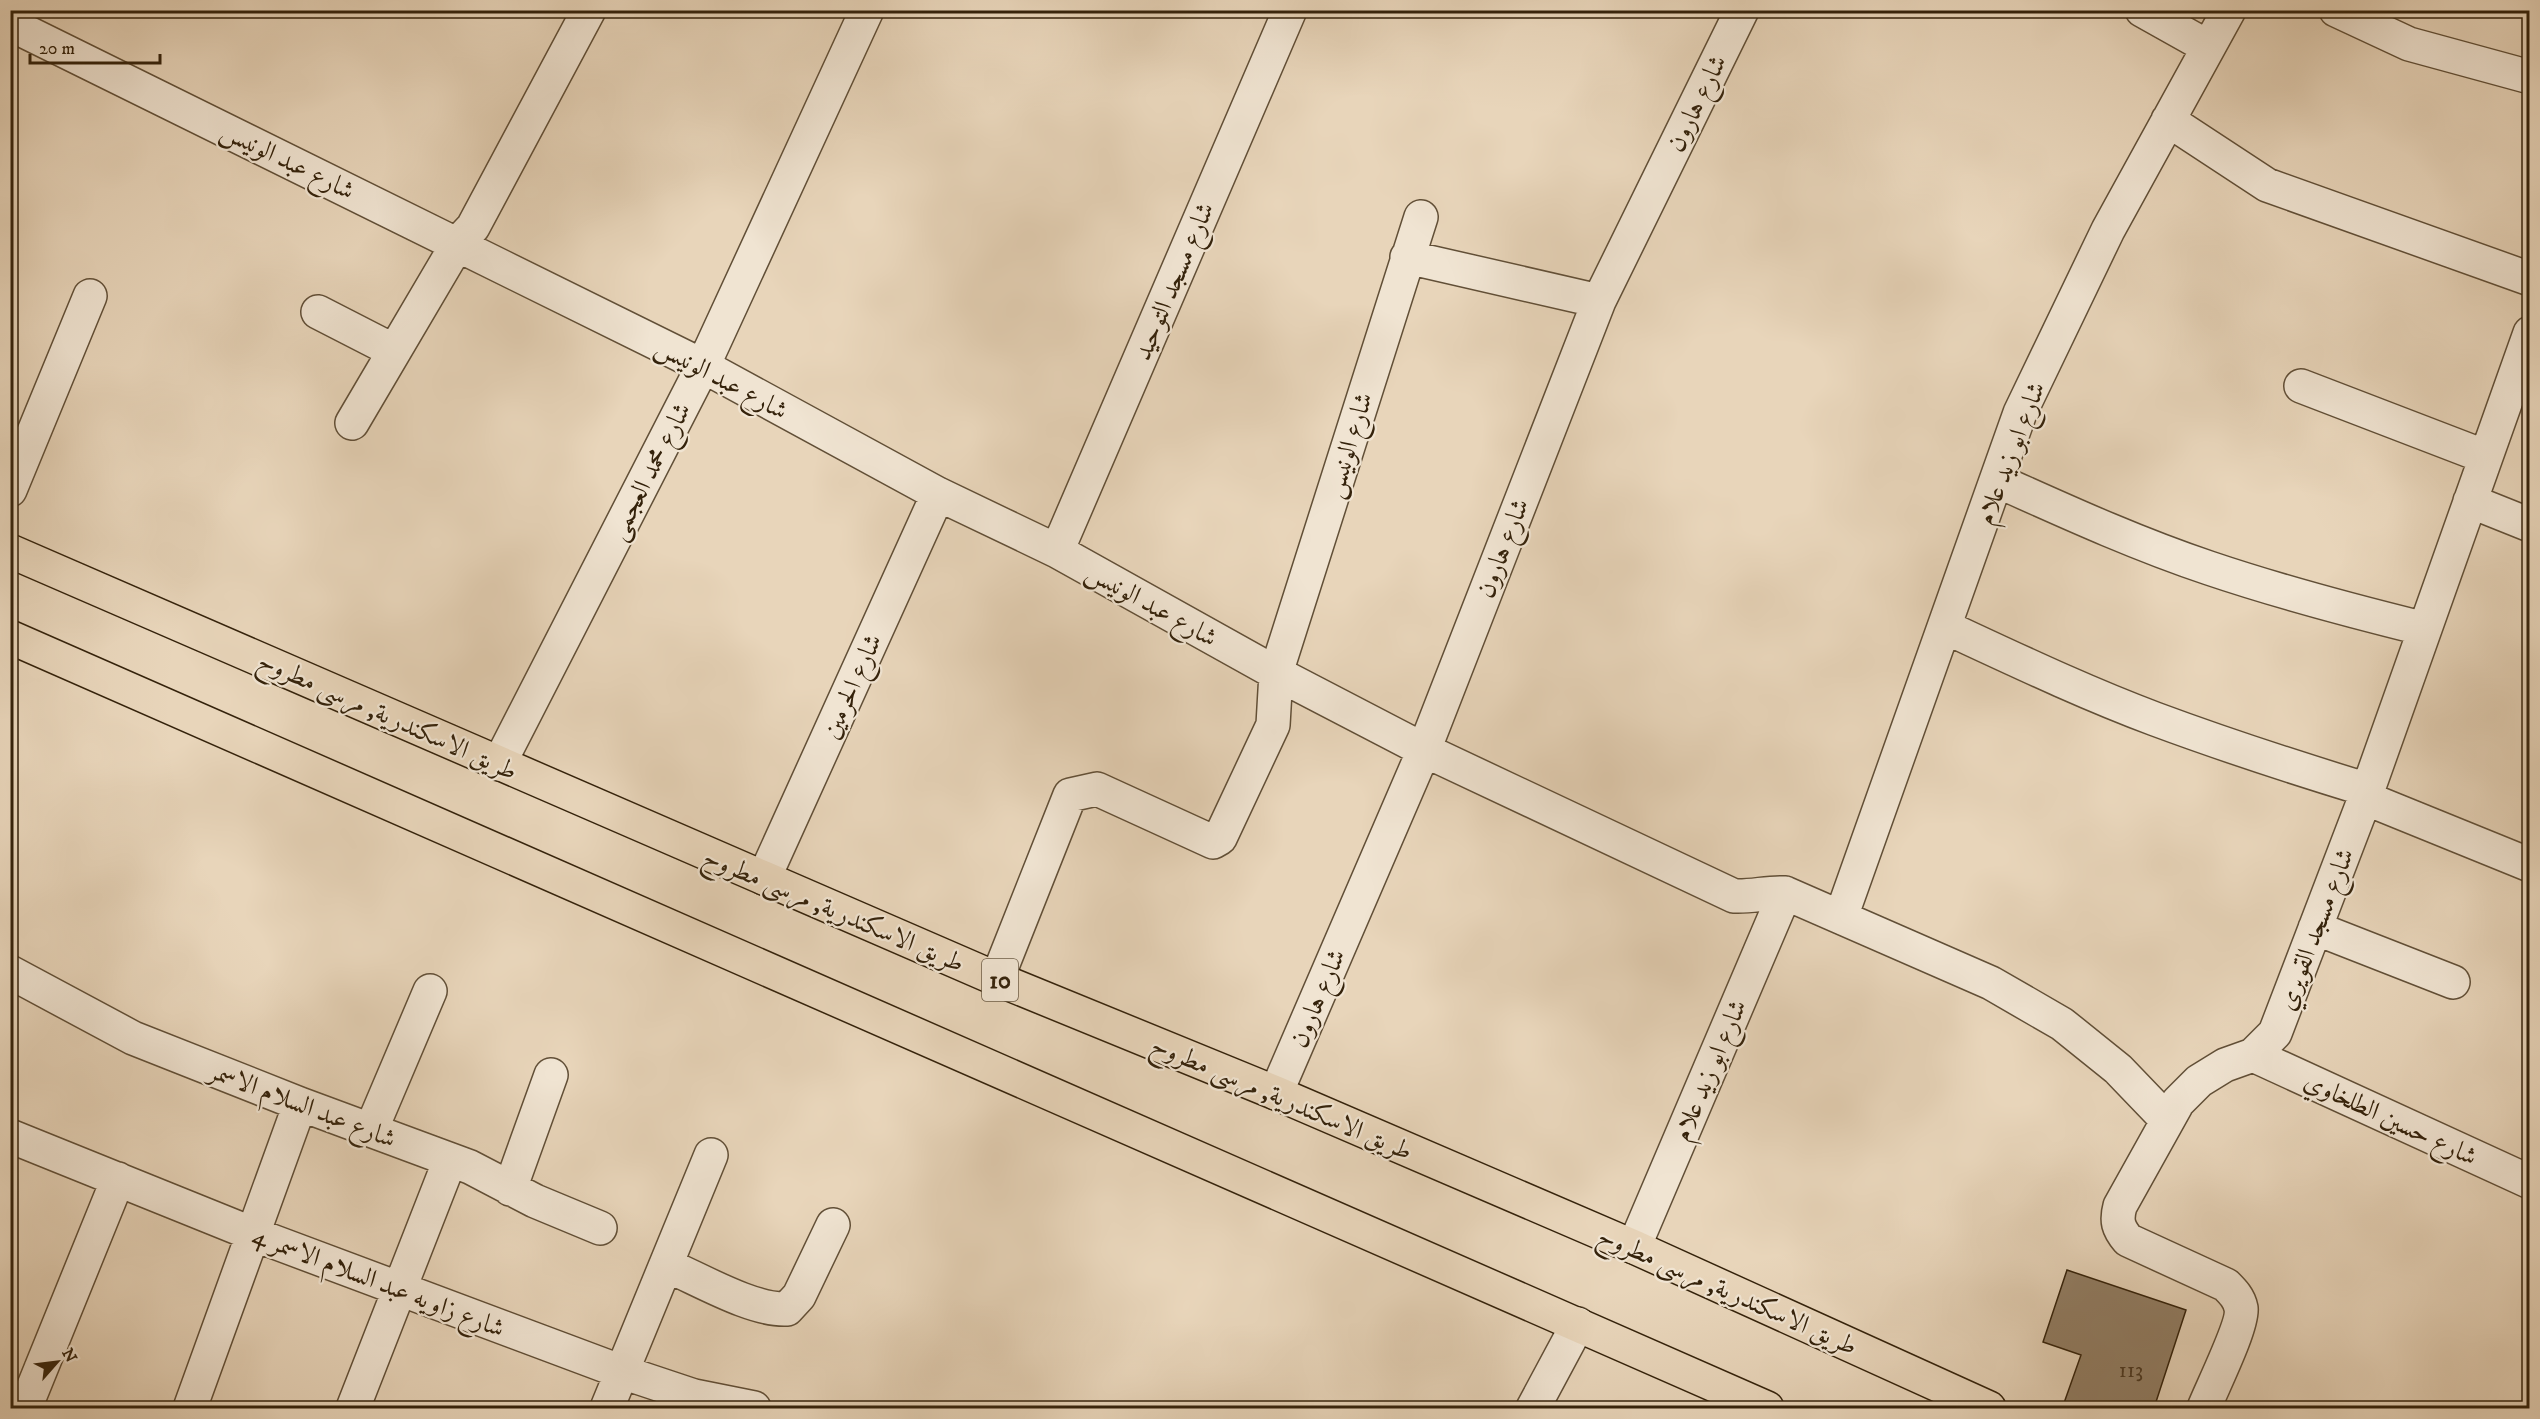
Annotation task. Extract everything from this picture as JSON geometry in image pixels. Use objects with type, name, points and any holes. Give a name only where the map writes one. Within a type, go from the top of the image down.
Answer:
[{"type":"main road","name":"طريق الاسكندرية, مرسى مطروح","points":[[10,551],[997,979],[1276,1093],[1634,1247],[1989,1408]]},
{"type":"main road","points":[[10,638],[1767,1408]]},
{"type":"street","points":[[352,423],[458,243],[473,226],[589,10]]},
{"type":"street","name":"شارع محمد العجمى","points":[[499,764],[703,366],[867,10]]},
{"type":"street","name":"شارع مسجد التوحيد","points":[[1057,551],[1290,10]]},
{"type":"street","name":"شارع هارون","points":[[1276,1093],[1424,750],[1599,301],[1742,10]]},
{"type":"street","points":[[2142,10],[2208,47]]},
{"type":"street","name":"شارع ابو زيد علام","points":[[1841,917],[1998,481],[2020,413],[2108,230],[2229,10]]},
{"type":"street","points":[[2336,10],[2409,45],[2529,77]]},
{"type":"street","name":"شارع عبد الونيس","points":[[10,24],[458,243],[703,366],[938,494],[1057,551],[1276,673],[1424,750],[1734,896],[1752,897],[1768,892],[1785,893]]},
{"type":"street","points":[[2168,120],[2267,185],[2529,279]]},
{"type":"street","name":"شارع الونيس","points":[[997,979],[1071,795],[1097,789],[1213,842],[1217,841],[1273,725],[1276,673],[1420,217]]},
{"type":"street","points":[[1407,257],[1599,301]]},
{"type":"street","points":[[10,490],[90,296]]},
{"type":"street","points":[[318,312],[394,351]]},
{"type":"street","name":"شارع مسجد القويري","points":[[2204,1408],[2239,1325],[2242,1310],[2237,1296],[2226,1285],[2128,1240],[2119,1230],[2116,1218],[2120,1206],[2178,1102],[2199,1081],[2225,1065],[2253,1054],[2275,1033],[2366,794],[2528,341]]},
{"type":"street","points":[[2301,386],[2486,457]]},
{"type":"street","points":[[1998,481],[2101,527],[2207,568],[2316,602],[2425,629]]},
{"type":"street","name":"شارع الحرمين","points":[[764,878],[938,494]]},
{"type":"street","points":[[2470,501],[2529,525]]},
{"type":"street","points":[[1945,627],[2048,675],[2152,718],[2366,794],[2529,865]]},
{"type":"street","points":[[1785,893],[1991,983],[2062,1024],[2118,1069],[2168,1120]]},
{"type":"street","name":"شارع ابو زيد علام","points":[[1634,1247],[1785,893]]},
{"type":"street","points":[[2315,928],[2453,982]]},
{"type":"street","name":"شارع عبد السلام الاسمر","points":[[10,972],[133,1038],[300,1104],[470,1167],[535,1201],[600,1228]]},
{"type":"street","points":[[371,1130],[430,991]]},
{"type":"street","name":"شارع حسين الطلخاوي","points":[[2253,1054],[2529,1182]]},
{"type":"street","points":[[510,1188],[551,1075]]},
{"type":"street","points":[[190,1408],[300,1104]]},
{"type":"street","name":"شارع زاويه عبد السلام الاسمر 4","points":[[10,1136],[253,1234],[622,1372],[694,1396],[754,1408]]},
{"type":"street","points":[[607,1408],[711,1155]]},
{"type":"street","points":[[353,1408],[450,1160]]},
{"type":"street","points":[[25,1408],[118,1179]]},
{"type":"street","points":[[666,1265],[756,1305],[774,1310],[787,1309],[800,1296],[833,1224]]},
{"type":"street","points":[[1533,1408],[1578,1324]]},
{"type":"building","points":[[2067,1270],[2186,1310],[2154,1408],[2081,1408],[2064,1403],[2081,1355],[2043,1342]]}]
